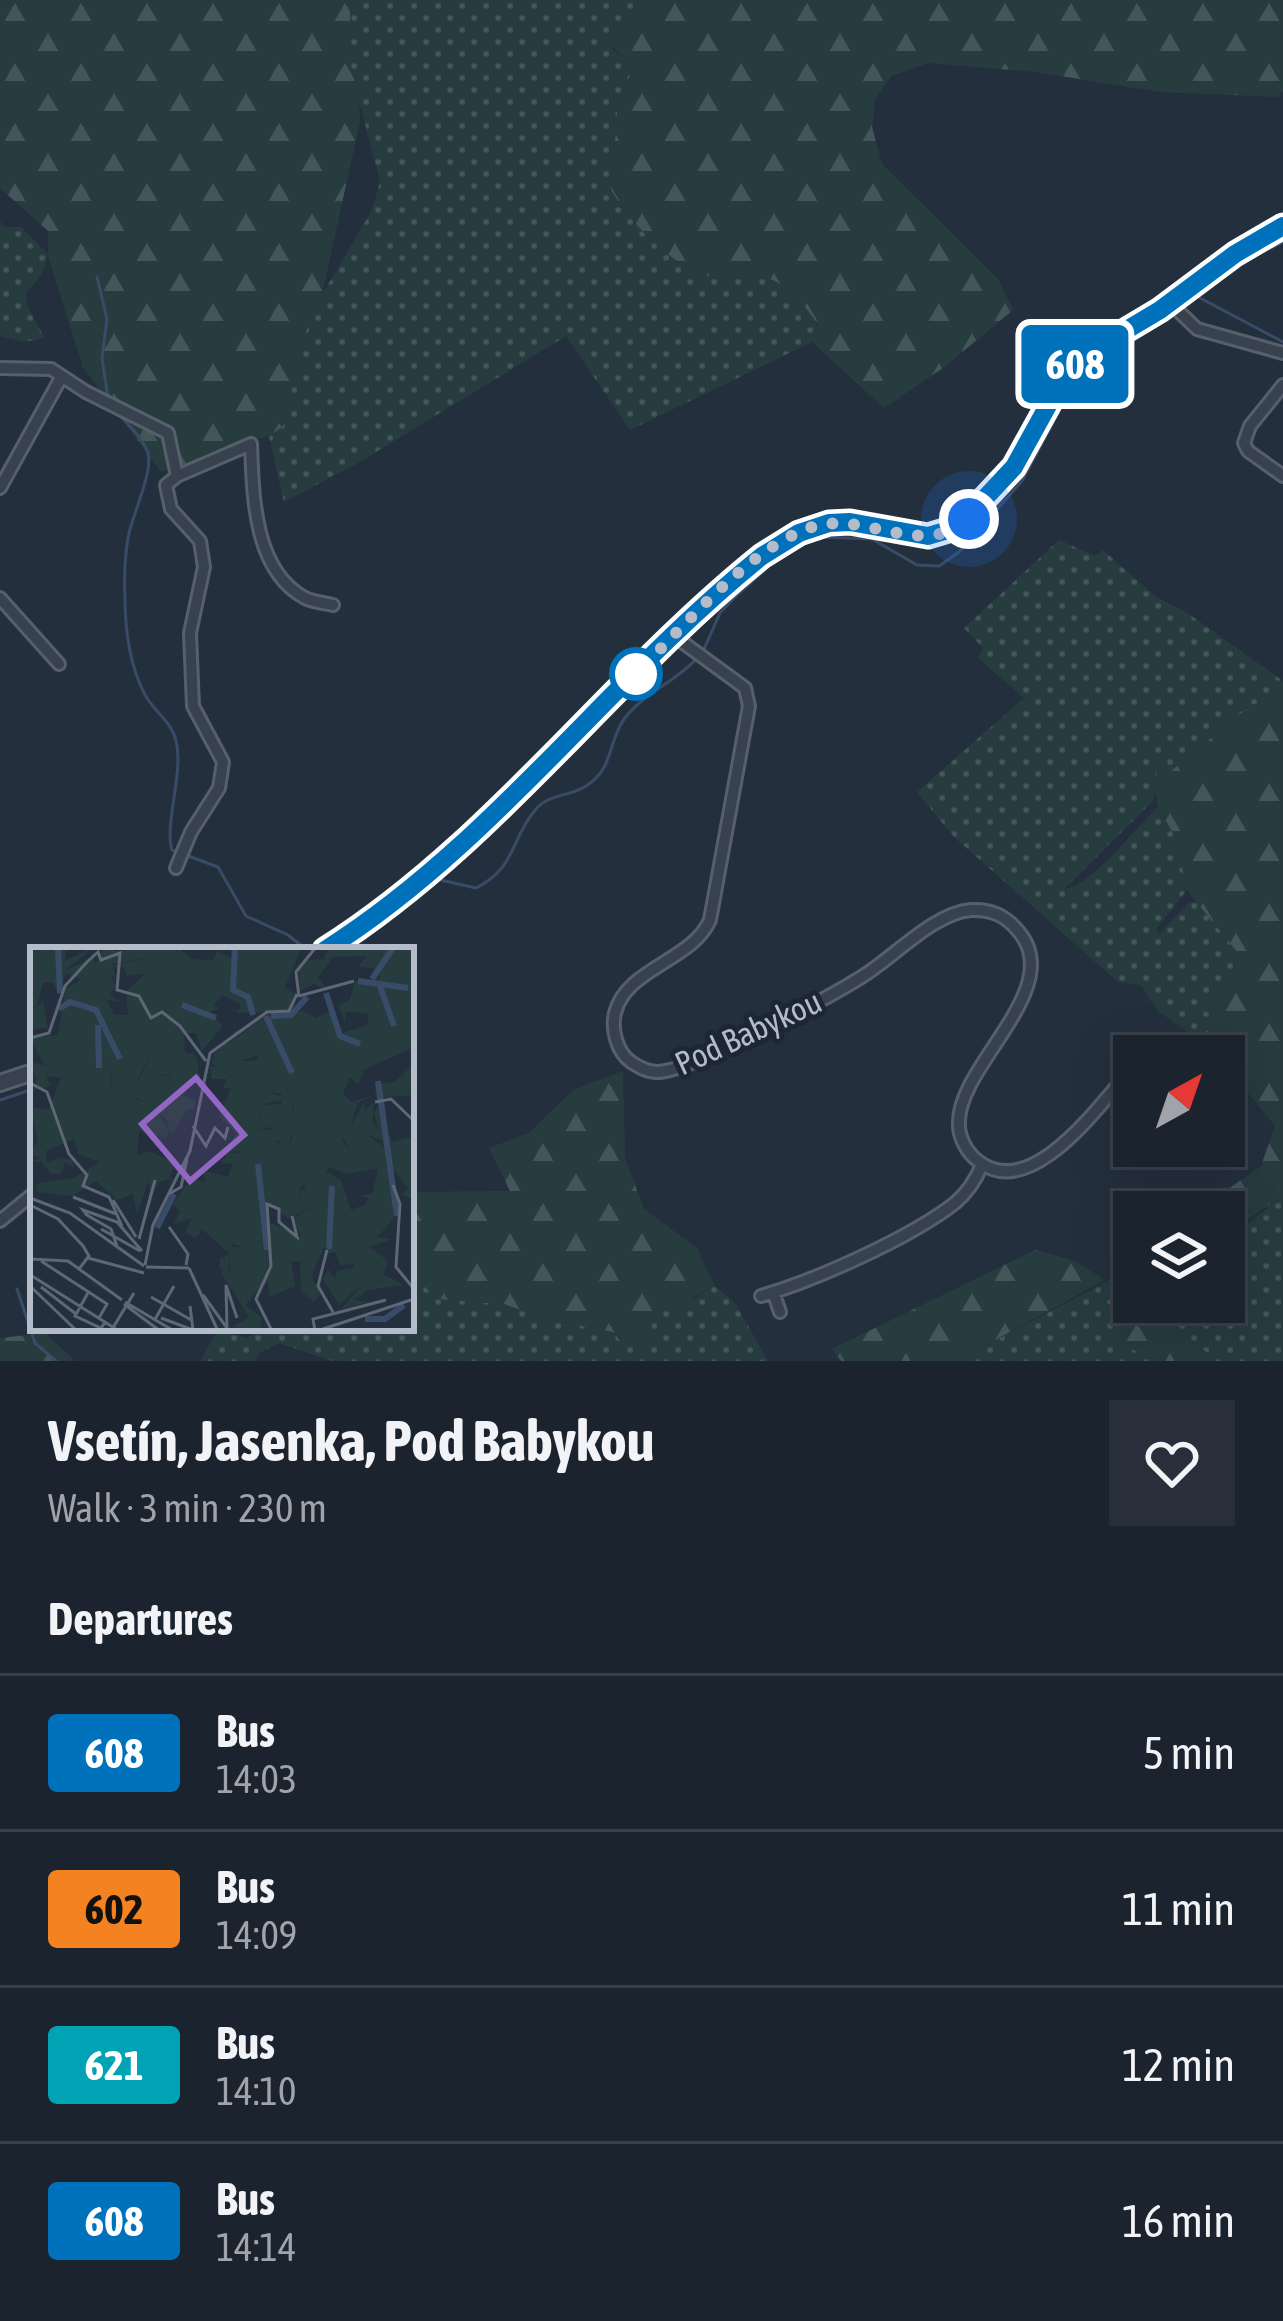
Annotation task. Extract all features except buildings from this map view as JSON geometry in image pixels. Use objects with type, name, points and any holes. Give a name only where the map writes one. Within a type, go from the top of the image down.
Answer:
[{"type":"street","points":[[330,947],[452,855],[762,556],[809,528],[850,522],[928,536],[964,524],[1014,467],[1075,364],[1101,343],[1175,309],[1235,254],[1283,226]]},
{"type":"street","points":[[1175,309],[1197,329],[1283,353]]},
{"type":"street","points":[[0,368],[51,369],[167,433],[177,476]]},
{"type":"street","points":[[0,488],[62,376]]},
{"type":"street","points":[[1283,385],[1250,426],[1244,442],[1248,452],[1283,476]]},
{"type":"street","points":[[176,868],[191,832],[219,788],[223,762],[194,706],[190,633],[204,567],[200,541],[171,509],[166,485],[251,444],[253,508],[273,567],[304,597],[333,605]]},
{"type":"street","points":[[0,598],[59,664]]},
{"type":"street","name":"Pod Babykou","points":[[674,636],[745,688],[749,700],[715,903],[705,932],[627,990],[613,1018],[617,1046],[646,1070],[675,1069],[697,1061],[864,976],[922,932],[965,910],[988,911],[1004,917],[1026,940],[1031,976],[958,1118],[964,1144],[982,1165]]},
{"type":"street","points":[[0,1083],[30,1073]]},
{"type":"street","points":[[781,1312],[767,1294],[886,1243],[957,1202],[982,1165],[1020,1170],[1043,1162],[1113,1088]]},
{"type":"street","points":[[0,1221],[30,1196]]},
{"type":"green space","points":[[0,0],[350,0],[350,66],[359,95],[360,121],[322,295],[310,316],[283,426],[271,435],[161,472],[83,367],[48,256],[48,231],[0,188]]},
{"type":"green space","points":[[350,0],[647,0],[612,49],[628,60],[632,71],[618,105],[611,190],[641,230],[680,263],[717,278],[768,278],[785,287],[817,323],[812,342],[630,430],[566,336],[358,463],[284,502],[269,437],[283,426],[310,315],[372,210],[380,182],[350,66]]},
{"type":"green space","points":[[647,0],[1283,0],[1283,91],[1277,97],[1160,92],[1036,72],[928,63],[891,76],[875,100],[872,127],[882,164],[998,279],[1013,310],[943,368],[884,408],[812,342],[817,323],[784,287],[768,278],[717,278],[680,263],[641,230],[611,190],[618,104],[632,71],[628,60],[606,41]]},
{"type":"green space","points":[[0,221],[4,227],[21,227],[48,254],[26,296],[45,338],[24,342],[0,336]]},
{"type":"green space","points":[[1059,540],[1095,556],[1103,550],[1156,597],[1186,612],[1283,681],[1283,692],[1249,707],[1171,771],[1157,771],[1154,800],[1064,889],[1100,867],[1158,807],[1177,840],[1187,890],[1156,929],[1160,933],[1190,902],[1198,902],[1238,953],[1227,984],[1203,1008],[1219,1018],[1201,1035],[1191,1035],[1157,1010],[1141,985],[1118,982],[954,837],[917,792],[1024,698],[978,658],[983,648],[964,628]]},
{"type":"green space","points":[[1283,692],[1283,1200],[1245,1221],[1245,1191],[1225,1191],[1261,1166],[1275,1126],[1245,1090],[1245,1035],[1202,1035],[1216,1021],[1203,1008],[1227,984],[1238,953],[1187,890],[1177,840],[1158,807],[1154,784],[1157,771],[1171,771],[1249,707]]},
{"type":"green space","points":[[623,1071],[625,1158],[644,1209],[697,1248],[714,1285],[675,1309],[649,1312],[652,1327],[645,1342],[633,1346],[613,1332],[547,1319],[504,1304],[436,1299],[414,1270],[414,1192],[510,1191],[489,1148],[529,1133],[573,1090]]},
{"type":"green space","points":[[1278,1199],[1283,1200],[1283,1361],[1212,1361],[1212,1356],[1164,1323],[1245,1323],[1245,1226]]},
{"type":"green space","points":[[1035,1250],[1075,1261],[1105,1280],[957,1361],[841,1361],[832,1349]]},
{"type":"green space","points":[[414,1270],[436,1299],[504,1304],[547,1319],[613,1332],[620,1340],[649,1312],[696,1298],[714,1285],[735,1303],[768,1361],[333,1361],[279,1343],[254,1361],[200,1361],[217,1331],[246,1338],[259,1331],[414,1331]]},
{"type":"green space","points":[[1113,1278],[1118,1344],[1165,1361],[957,1361]]},
{"type":"green space","points":[[1164,1323],[1212,1356],[1212,1361],[1165,1361],[1118,1345],[1114,1325]]},
{"type":"green space","points":[[45,1333],[75,1361],[0,1361],[0,1338]]},
{"type":"waterway","points":[[704,649],[720,613],[734,598],[783,553],[821,537],[872,539],[917,565],[939,566],[959,552],[1022,481],[1087,365],[1173,314],[1240,263],[1283,242]]},
{"type":"waterway","points":[[97,277],[107,319],[102,358],[108,398]]},
{"type":"waterway","points":[[1200,298],[1283,342]]},
{"type":"waterway","points":[[121,416],[140,438],[149,461],[128,541],[125,609],[129,648],[140,684],[176,741],[172,850],[218,867],[246,916],[303,947]]},
{"type":"waterway","points":[[432,878],[476,888],[489,880],[506,862],[536,809],[594,780],[628,714],[698,657]]},
{"type":"waterway","points":[[356,947],[360,938]]},
{"type":"waterway","points":[[0,1100],[30,1090]]},
{"type":"waterway","points":[[17,1289],[30,1328]]},
{"type":"waterway","points":[[31,1331],[35,1343],[56,1361]]},
{"type":"bus line","name":"608","points":[[330,947],[452,855],[762,556],[809,528],[829,523],[850,522],[928,536],[964,524],[1014,467],[1061,382],[1083,356],[1283,226]]},
{"type":"route","points":[[636,674],[633,676],[750,566],[809,528],[850,522],[935,536],[969,519]]}]
